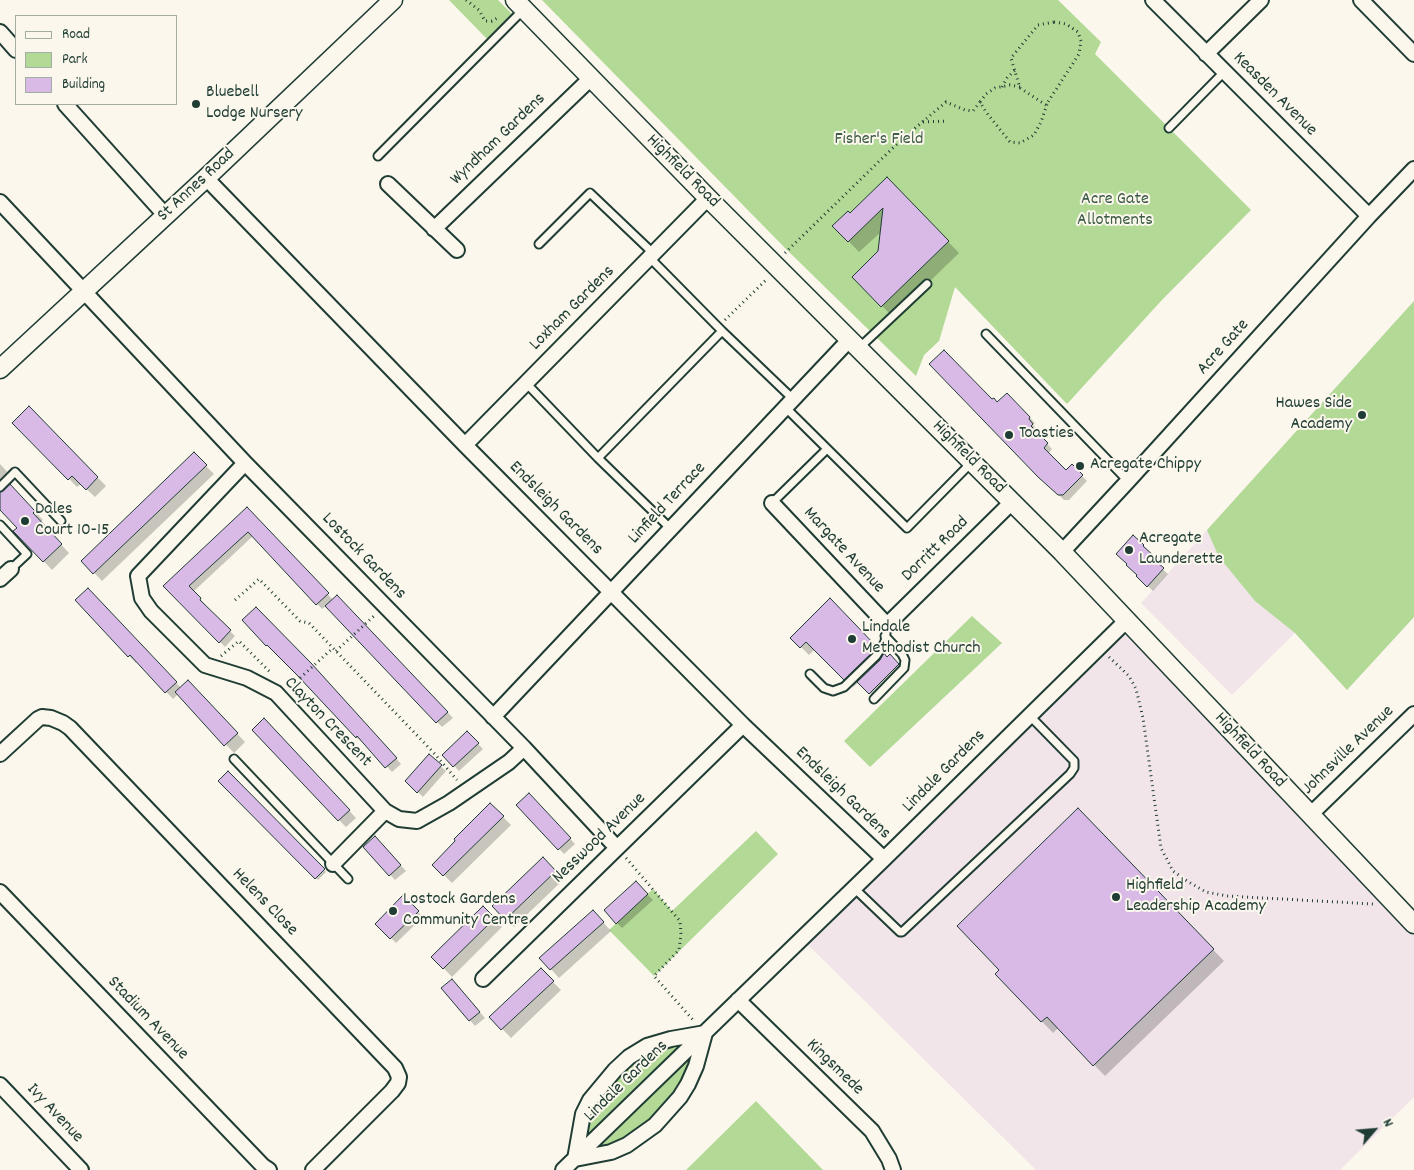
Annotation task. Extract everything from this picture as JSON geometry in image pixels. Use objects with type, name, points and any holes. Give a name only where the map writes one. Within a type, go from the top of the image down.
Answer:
[{"type":"street","name":"St Annes Road","points":[[0,369],[206,178],[393,0]]},
{"type":"street","name":"Keasden Avenue","points":[[1153,0],[1370,216]]},
{"type":"street","points":[[1206,54],[1261,0]]},
{"type":"street","points":[[1361,0],[1414,54]]},
{"type":"street","name":"Highfield Road","points":[[520,4],[590,79],[1062,552],[1414,924]]},
{"type":"street","points":[[0,32],[15,49]]},
{"type":"street","name":"Wyndham Gardens","points":[[434,228],[590,79]]},
{"type":"street","points":[[66,105],[165,215]]},
{"type":"street","name":"Acre Gate","points":[[1062,552],[1414,170]]},
{"type":"street","name":"Endsleigh Gardens","points":[[206,178],[465,445],[743,725],[884,860]]},
{"type":"street","points":[[388,184],[457,250]]},
{"type":"street","name":"Loxham Gardens","points":[[465,445],[708,198]]},
{"type":"street","name":"Lostock Gardens","points":[[0,202],[245,463],[524,748],[617,848]]},
{"type":"street","name":"Linfield Terrace","points":[[493,717],[789,403],[854,343]]},
{"type":"street","name":"Clayton Crescent","points":[[245,463],[138,576],[142,598],[151,611],[205,665],[247,678],[280,696],[385,811],[399,819],[417,821],[460,796],[509,762],[524,748]]},
{"type":"street","name":"Dorritt Road","points":[[886,630],[1012,502]]},
{"type":"street","name":"Margate Avenue","points":[[772,503],[886,630]]},
{"type":"street","points":[[0,579],[11,569]]},
{"type":"street","name":"Lindale Gardens","points":[[563,1170],[884,860],[1126,621]]},
{"type":"street","name":"Johnsville Avenue","points":[[1310,815],[1414,714]]},
{"type":"street","name":"Helens Close","points":[[0,754],[42,717],[52,718],[70,728],[395,1068],[399,1076],[398,1083],[392,1091],[313,1170]]},
{"type":"street","name":"Nesswood Avenue","points":[[483,979],[743,725]]},
{"type":"street","points":[[333,864],[385,811]]},
{"type":"street","name":"Stadium Avenue","points":[[0,892],[262,1166],[269,1170]]},
{"type":"street","name":"Kingsmede","points":[[738,1000],[872,1131],[890,1159],[893,1170]]},
{"type":"street","name":"Lindale Gardens","points":[[575,1159],[583,1114],[590,1100],[615,1070],[629,1057],[648,1046],[671,1039],[704,1033]]},
{"type":"street","name":"Lindale Gardens","points":[[575,1159],[611,1152],[627,1145],[655,1125],[680,1097],[688,1084],[696,1066],[704,1033]]},
{"type":"street","name":"Ivy Avenue","points":[[0,1085],[77,1169]]},
{"type":"lane","points":[[378,156],[520,4]]},
{"type":"lane","points":[[1169,128],[1224,72]]},
{"type":"lane","points":[[540,244],[590,193],[652,256],[789,403],[827,449],[907,528],[972,462]]},
{"type":"lane","points":[[854,343],[926,284]]},
{"type":"lane","points":[[598,458],[720,329]]},
{"type":"lane","points":[[986,334],[1128,481]]},
{"type":"lane","points":[[526,383],[598,458],[671,529]]},
{"type":"lane","points":[[772,503],[827,449]]},
{"type":"lane","points":[[0,487],[15,472],[61,521]]},
{"type":"lane","points":[[0,525],[27,554],[11,569]]},
{"type":"lane","points":[[810,674],[824,688],[833,691],[844,688],[876,656],[884,642],[886,630]]},
{"type":"lane","points":[[874,699],[904,668],[905,660],[886,630]]},
{"type":"lane","points":[[854,888],[902,932],[1070,774],[1074,768],[1074,761],[1029,715]]},
{"type":"lane","points":[[234,759],[348,879]]},
{"type":"path","points":[[466,0],[478,10],[485,21],[492,21],[520,4]]},
{"type":"path","points":[[980,102],[1010,142],[1020,143],[1034,135],[1048,102],[1079,54],[1081,41],[1078,32],[1066,24],[1054,22],[1038,25],[1011,58],[1020,88]]},
{"type":"path","points":[[1002,86],[1015,70]]},
{"type":"path","points":[[720,329],[776,266],[901,140],[946,102],[965,110],[973,111],[986,94],[1010,84],[1020,88],[1046,105],[1048,102]]},
{"type":"path","points":[[922,122],[948,121]]},
{"type":"path","points":[[235,600],[259,578],[300,621],[309,623],[433,752],[456,779],[460,796]]},
{"type":"path","points":[[336,651],[385,606]]},
{"type":"path","points":[[209,666],[239,641],[273,675]]},
{"type":"path","points":[[280,696],[333,648]]},
{"type":"path","points":[[1099,648],[1129,676],[1136,689],[1143,718],[1161,848],[1173,871],[1206,892],[1227,896],[1396,905]]},
{"type":"path","points":[[617,848],[680,921],[679,950],[654,976],[704,1033]]},
{"type":"shaded area","name":"Hawes Side Academy","points":[[1414,301],[1414,617],[1347,690],[1295,633],[1232,695],[1141,603]]},
{"type":"shaded area","name":"Highfield Leadership Academy","points":[[1126,621],[1414,924],[1414,1097],[1340,1170],[1036,1170],[802,939]]},
{"type":"green space","points":[[449,0],[498,0],[512,14],[487,39]]},
{"type":"green space","name":"Fisher's Field","points":[[542,0],[1058,0],[1101,42],[1095,54],[1251,210],[1161,301],[1067,404],[955,287],[939,341],[924,355],[916,376],[785,248]]},
{"type":"green space","name":"Hawes Side Academy","points":[[1414,301],[1414,617],[1347,690],[1295,633],[1255,601],[1219,557],[1207,530]]},
{"type":"green space","points":[[972,616],[1002,643],[870,767],[844,741]]},
{"type":"green space","points":[[756,831],[778,854],[654,976],[609,930],[653,889],[672,911]]},
{"type":"green space","points":[[689,1036],[578,1143],[583,1114],[629,1057]]},
{"type":"green space","points":[[701,1048],[696,1066],[655,1125],[590,1156]]},
{"type":"green space","points":[[756,1101],[823,1170],[686,1170]]},
{"type":"building","points":[[887,177],[949,241],[881,307],[852,277],[878,251],[883,208],[848,242],[832,226],[848,211],[850,213]]},
{"type":"building","points":[[944,350],[992,399],[994,398],[997,402],[1007,393],[1030,417],[1029,419],[1033,424],[1031,426],[1048,443],[1044,448],[1066,470],[1072,464],[1083,475],[1063,495],[1058,495],[1038,477],[929,364]]},
{"type":"building","points":[[29,406],[98,477],[86,490],[72,476],[68,480],[12,423]]},
{"type":"building","points":[[194,452],[207,465],[93,574],[81,561]]},
{"type":"building","name":"Dales Court 10-15","points":[[10,484],[35,511],[33,513],[62,544],[43,562],[13,531],[17,528],[0,510],[0,492]]},
{"type":"building","points":[[247,507],[329,593],[316,605],[248,532],[189,586],[201,598],[200,600],[231,630],[219,643],[163,586]]},
{"type":"building","points":[[1133,535],[1154,556],[1152,558],[1164,568],[1147,587],[1116,554]]},
{"type":"building","points":[[88,588],[177,682],[165,693],[130,655],[128,657],[75,600]]},
{"type":"building","points":[[337,595],[448,712],[436,723],[325,606]]},
{"type":"building","name":"Lindale Methodist Church","points":[[830,598],[876,646],[872,653],[844,680],[806,642],[800,648],[790,638]]},
{"type":"building","points":[[256,607],[311,663],[397,758],[385,768],[357,736],[356,738],[296,674],[266,646],[242,620]]},
{"type":"building","points":[[884,653],[887,657],[890,654],[899,664],[869,694],[857,682],[880,660]]},
{"type":"building","points":[[188,680],[238,733],[224,746],[175,692]]},
{"type":"building","points":[[264,718],[350,810],[338,821],[252,730]]},
{"type":"building","points":[[467,731],[479,743],[453,767],[442,755]]},
{"type":"building","points":[[429,754],[442,765],[417,793],[405,781]]},
{"type":"building","points":[[228,771],[325,869],[315,879],[218,781]]},
{"type":"building","points":[[529,793],[571,838],[558,850],[516,805]]},
{"type":"building","points":[[490,803],[504,816],[443,876],[432,865],[455,841],[454,839]]},
{"type":"building","name":"Highfield Leadership Academy","points":[[1078,808],[1214,949],[1093,1066],[1047,1017],[1041,1022],[995,974],[999,970],[957,926]]},
{"type":"building","points":[[375,836],[401,865],[389,876],[363,847]]},
{"type":"building","points":[[543,857],[556,871],[505,920],[492,906]]},
{"type":"building","points":[[636,881],[648,894],[616,924],[604,910]]},
{"type":"building","points":[[403,895],[419,911],[390,939],[375,924]]},
{"type":"building","points":[[483,906],[495,918],[443,969],[431,957]]},
{"type":"building","points":[[593,910],[604,922],[550,970],[539,958]]},
{"type":"building","points":[[541,968],[554,981],[501,1030],[489,1017]]},
{"type":"building","points":[[452,979],[480,1012],[469,1021],[441,988]]},
{"type":"place","name":"Bluebell Lodge Nursery","points":[[196,104]]},
{"type":"place","name":"Hawes Side Academy","points":[[1362,415]]},
{"type":"place","name":"Toasties","points":[[1009,435]]},
{"type":"place","name":"Acregate Chippy","points":[[1080,466]]},
{"type":"place","name":"Dales Court 10-15","points":[[25,521]]},
{"type":"place","name":"Acregate Launderette","points":[[1129,550]]},
{"type":"place","name":"Lindale Methodist Church","points":[[852,639]]},
{"type":"place","name":"Highfield Leadership Academy","points":[[1116,897]]},
{"type":"place","name":"Lostock Gardens Community Centre","points":[[393,911]]},
{"type":"park label","name":"Acre Gate Allotments","points":[[1115,211]]}]
